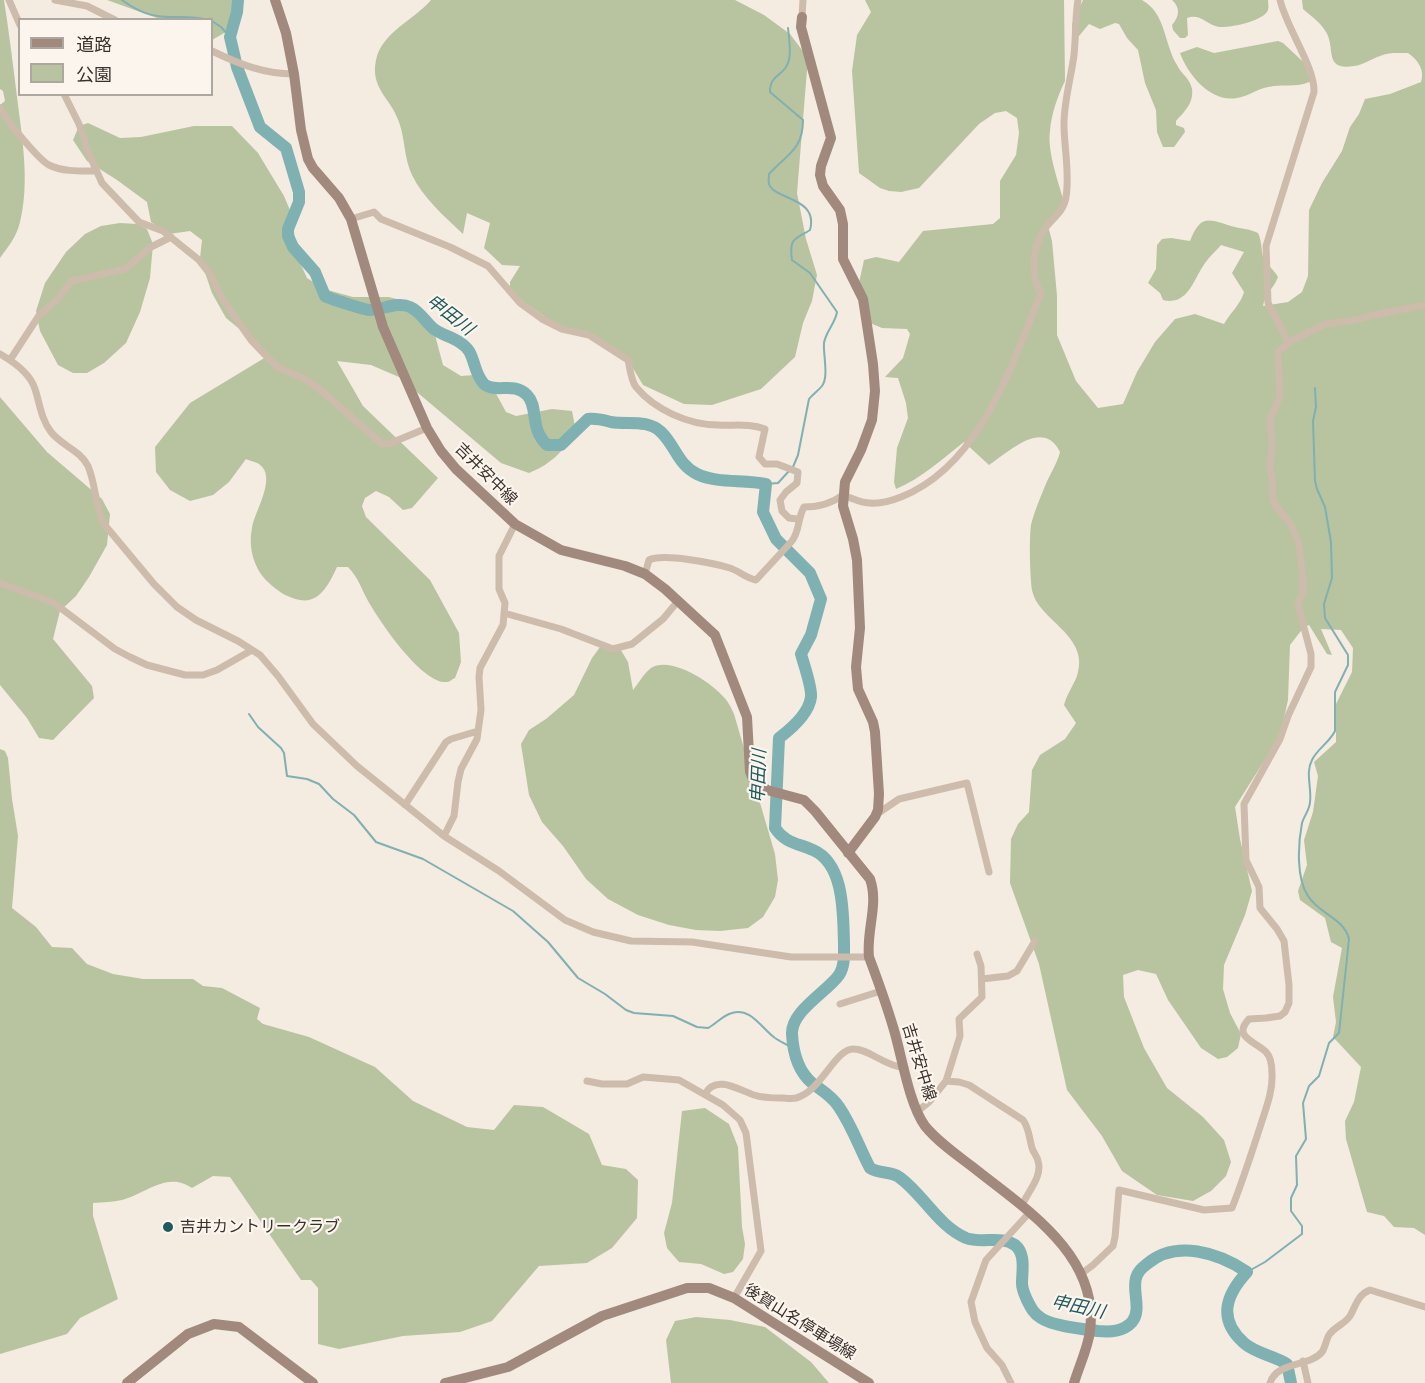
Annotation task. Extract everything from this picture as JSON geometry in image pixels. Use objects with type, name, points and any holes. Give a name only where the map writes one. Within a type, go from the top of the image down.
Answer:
[{"type":"main road","name":"吉井安中線","points":[[275,0],[286,33],[301,130],[308,159],[339,198],[351,219],[383,327],[427,428],[441,451],[456,469],[515,524],[561,550],[625,566],[645,574],[715,635],[747,717],[750,772],[753,779],[760,786],[804,800],[870,879],[874,889],[868,945],[864,957],[881,991],[918,1111],[925,1126],[942,1143],[1026,1209],[1059,1240],[1081,1274],[1090,1304],[1090,1320],[1086,1345],[1074,1383]]},
{"type":"main road","points":[[802,17],[801,27],[831,138],[821,166],[820,176],[840,210],[843,224],[843,259],[863,299],[875,392],[872,420],[861,450],[844,482],[843,506],[854,539],[857,560],[860,628],[855,667],[858,689],[873,722],[875,732],[880,802],[877,814],[848,853]]},
{"type":"main road","name":"後賀山名停車場線","points":[[445,1383],[508,1366],[602,1316],[687,1288],[709,1288],[734,1298],[869,1383]]},
{"type":"main road","points":[[127,1383],[188,1334],[214,1324],[239,1327],[313,1383]]},
{"type":"street","points":[[9,0],[18,20]]},
{"type":"street","points":[[55,0],[87,6],[111,18]]},
{"type":"street","points":[[802,17],[803,0]]},
{"type":"street","points":[[645,574],[649,560],[664,557],[731,568],[747,578],[756,580],[797,534],[797,519],[804,507],[819,507],[834,502],[843,495],[868,503],[880,503],[916,491],[931,482],[958,455],[977,430],[998,394],[1041,293],[1035,277],[1034,257],[1045,229],[1063,209],[1066,198],[1065,104],[1070,88],[1078,0]]},
{"type":"street","points":[[1280,0],[1291,32],[1310,70],[1314,84],[1312,101],[1266,246],[1268,303],[1289,343]]},
{"type":"street","points":[[214,52],[245,66],[273,74],[294,74]]},
{"type":"street","points":[[65,96],[79,124],[102,183],[139,222],[163,231],[199,260],[251,340],[279,368],[317,387],[382,444],[391,443],[427,428]]},
{"type":"street","points":[[0,108],[12,126],[47,165],[70,170],[96,171]]},
{"type":"street","points":[[351,219],[374,212],[381,219],[450,247],[488,266],[520,303],[542,319],[562,329],[589,334],[628,360],[635,386],[649,399],[676,416],[699,424],[718,426],[745,424],[765,429],[759,457],[765,464],[777,465],[798,472],[797,483],[780,500],[782,511],[789,518],[797,519]]},
{"type":"street","points":[[10,360],[40,314],[57,300],[71,281],[125,269],[151,247],[171,237]]},
{"type":"street","points":[[1081,1274],[1093,1266],[1113,1246],[1119,1190],[1204,1210],[1232,1208],[1246,1172],[1273,1084],[1268,1053],[1245,1036],[1244,1024],[1249,1019],[1273,1017],[1285,1012],[1289,1003],[1289,985],[1284,941],[1260,908],[1259,887],[1246,860],[1244,804],[1280,740],[1288,716],[1311,667],[1311,654],[1298,605],[1303,592],[1304,578],[1299,544],[1291,525],[1274,502],[1270,470],[1272,444],[1270,419],[1280,396],[1278,352],[1310,330],[1325,324],[1356,320],[1425,305]]},
{"type":"street","points":[[0,354],[30,379],[40,411],[53,435],[79,454],[87,464],[99,514],[104,524],[154,584],[177,607],[196,620],[260,655],[279,676],[313,724],[339,751],[444,836],[499,871],[565,920],[593,932],[631,941],[692,942],[775,956],[864,957]]},
{"type":"street","points":[[444,836],[454,816],[461,770],[473,748],[478,731],[481,710],[480,669],[502,625],[504,613],[505,603],[499,589],[499,556],[515,524]]},
{"type":"street","points":[[0,583],[54,603],[115,649],[130,657],[185,675],[203,675],[217,670],[252,650]]},
{"type":"street","points":[[504,613],[561,629],[613,648],[632,644],[663,619],[678,601]]},
{"type":"street","points":[[405,805],[446,742],[478,731]]},
{"type":"street","points":[[877,814],[899,799],[967,783],[989,872]]},
{"type":"street","points":[[982,979],[1008,976],[1017,971],[1035,941]]},
{"type":"street","points":[[918,1111],[929,1102],[945,1081],[960,1036],[959,1019],[980,1000],[982,979],[977,954]]},
{"type":"street","points":[[840,1004],[881,991]]},
{"type":"street","points":[[705,1094],[713,1086],[722,1084],[757,1096],[796,1098],[815,1085],[841,1053],[847,1050],[862,1051],[884,1063],[905,1068]]},
{"type":"street","points":[[587,1081],[602,1084],[627,1084],[643,1077],[672,1078],[723,1105],[740,1120],[746,1133],[761,1251],[734,1298]]},
{"type":"street","points":[[945,1081],[969,1085],[1023,1120],[1027,1125],[1033,1150],[1039,1163],[1036,1179],[1025,1198],[1026,1209],[982,1266],[972,1296],[972,1309],[987,1348],[1002,1365],[1011,1383]]},
{"type":"street","points":[[1270,1383],[1272,1377],[1283,1369],[1316,1357],[1323,1352],[1331,1332],[1351,1315],[1353,1306],[1365,1292],[1370,1290],[1425,1308]]},
{"type":"street","points":[[1303,1361],[1308,1383]]},
{"type":"green space","points":[[0,0],[4,0],[8,24],[25,175],[19,227],[0,258],[0,105],[5,101],[3,91],[0,89]]},
{"type":"green space","points":[[107,0],[241,0],[231,29],[213,39],[213,18],[157,18]]},
{"type":"green space","points":[[431,0],[735,0],[764,15],[790,34],[808,58],[797,193],[806,239],[817,275],[812,301],[803,323],[795,357],[761,389],[712,405],[684,404],[643,385],[628,360],[589,335],[562,329],[510,292],[510,282],[520,266],[502,265],[484,248],[490,223],[467,213],[463,234],[428,199],[409,169],[399,122],[379,86],[375,70],[379,50],[385,42]]},
{"type":"green space","points":[[865,0],[1064,0],[1065,81],[1053,112],[1050,148],[1065,205],[1048,226],[1052,241],[1057,296],[1057,335],[1076,381],[1098,408],[1123,404],[1137,372],[1155,342],[1175,319],[1195,314],[1224,324],[1243,296],[1244,292],[1232,273],[1244,252],[1221,245],[1184,295],[1171,301],[1163,300],[1160,293],[1148,283],[1156,269],[1157,245],[1162,239],[1190,241],[1198,226],[1207,220],[1258,233],[1263,257],[1278,277],[1263,306],[1288,302],[1302,292],[1308,276],[1309,210],[1322,183],[1342,151],[1350,127],[1365,99],[1390,94],[1421,82],[1420,66],[1408,53],[1386,54],[1354,66],[1338,65],[1332,57],[1326,32],[1303,9],[1302,0],[1425,0],[1425,1235],[1414,1228],[1394,1227],[1384,1216],[1367,1212],[1346,1139],[1345,1121],[1354,1102],[1361,1067],[1333,1037],[1336,1022],[1333,997],[1342,948],[1331,942],[1325,918],[1300,900],[1298,891],[1307,865],[1304,840],[1313,812],[1318,776],[1314,762],[1336,742],[1336,704],[1352,672],[1353,648],[1341,630],[1321,629],[1332,655],[1327,654],[1309,625],[1304,627],[1290,645],[1288,700],[1280,736],[1235,807],[1252,891],[1245,915],[1224,965],[1223,989],[1230,1013],[1241,1034],[1238,1048],[1227,1057],[1218,1059],[1201,1048],[1168,1000],[1156,974],[1138,970],[1123,975],[1124,997],[1144,1048],[1167,1088],[1203,1117],[1224,1140],[1231,1162],[1226,1176],[1211,1191],[1193,1201],[1157,1195],[1122,1171],[1102,1136],[1067,1090],[1039,964],[1010,883],[1011,839],[1018,824],[1029,812],[1032,770],[1040,755],[1065,739],[1076,723],[1064,705],[1077,676],[1079,662],[1077,650],[1062,629],[1036,601],[1031,576],[1031,525],[1060,452],[1053,442],[1045,438],[1035,438],[1016,446],[989,465],[964,442],[923,474],[896,489],[894,482],[897,448],[908,418],[898,378],[885,377],[903,358],[910,334],[907,329],[882,328],[870,323],[868,302],[859,283],[864,260],[876,257],[899,262],[923,231],[993,224],[1000,218],[1000,181],[1016,155],[1019,133],[1017,118],[1006,111],[995,113],[979,124],[919,188],[901,192],[889,191],[880,188],[859,173],[852,71],[857,35],[871,12]]},
{"type":"green space","points":[[1083,0],[1142,0],[1156,13],[1173,57],[1192,89],[1190,103],[1176,121],[1176,125],[1184,128],[1185,132],[1174,147],[1163,147],[1157,132],[1156,110],[1145,83],[1138,50],[1127,38],[1119,24],[1115,23],[1100,29],[1089,24],[1079,36],[1075,38],[1072,36],[1072,24]]},
{"type":"green space","points":[[1172,0],[1268,0],[1268,10],[1260,17],[1231,26],[1219,27],[1200,18],[1187,18],[1188,35],[1180,38],[1173,30],[1172,25],[1178,12]]},
{"type":"green space","points":[[1278,41],[1314,72],[1313,80],[1297,85],[1268,87],[1241,97],[1227,98],[1218,96],[1202,86],[1189,70],[1180,53],[1197,47],[1214,53]]},
{"type":"green space","points":[[88,123],[120,138],[141,137],[194,126],[232,126],[258,153],[284,196],[292,215],[297,256],[307,278],[324,289],[353,297],[389,297],[410,303],[435,335],[443,365],[461,376],[474,375],[481,388],[494,390],[506,412],[516,416],[552,409],[572,411],[576,431],[551,461],[529,473],[501,463],[399,377],[371,365],[337,361],[363,406],[438,478],[412,508],[403,510],[389,497],[376,491],[365,498],[362,506],[366,517],[430,580],[459,633],[461,662],[455,678],[449,682],[437,680],[426,673],[402,649],[381,621],[348,567],[337,567],[323,591],[313,599],[307,600],[283,594],[263,577],[253,558],[251,543],[254,521],[266,486],[264,470],[259,464],[246,459],[229,482],[213,495],[190,501],[170,490],[156,472],[155,447],[190,403],[266,357],[247,335],[226,318],[212,293],[200,258],[202,240],[190,231],[169,234],[151,222],[147,202],[87,161],[73,140],[79,126]]},
{"type":"green space","points":[[120,223],[137,224],[147,229],[153,244],[150,278],[140,312],[126,343],[104,363],[87,373],[73,373],[58,365],[40,331],[36,311],[45,283],[66,252],[85,234],[101,226]]},
{"type":"green space","points":[[0,397],[47,452],[102,499],[110,514],[107,545],[76,596],[60,611],[53,639],[92,686],[94,698],[53,740],[39,738],[27,718],[0,685]]},
{"type":"green space","points":[[600,647],[619,647],[628,662],[633,690],[651,668],[670,665],[692,673],[703,680],[721,694],[730,706],[775,854],[778,880],[775,897],[763,917],[748,928],[720,931],[696,930],[669,925],[638,915],[608,899],[586,879],[563,846],[542,822],[529,795],[521,744],[529,730],[574,695]]},
{"type":"green space","name":"吉井カントリークラブ","points":[[0,749],[5,751],[8,758],[18,836],[12,908],[36,927],[52,947],[72,948],[87,964],[113,974],[143,979],[193,979],[203,986],[222,988],[260,1008],[257,1019],[263,1024],[309,1037],[375,1067],[413,1101],[467,1127],[494,1130],[514,1105],[543,1107],[589,1134],[602,1165],[626,1169],[638,1180],[637,1218],[612,1248],[587,1263],[539,1266],[492,1321],[460,1332],[403,1336],[339,1349],[318,1344],[318,1288],[311,1280],[301,1280],[230,1177],[213,1176],[192,1188],[183,1183],[165,1182],[122,1200],[93,1203],[93,1216],[118,1299],[80,1318],[67,1334],[0,1354]]},
{"type":"green space","points":[[705,1108],[729,1124],[738,1147],[745,1244],[743,1259],[733,1272],[724,1274],[701,1264],[679,1262],[667,1248],[664,1233],[672,1203],[682,1111]]},
{"type":"green space","points":[[696,1317],[730,1320],[765,1327],[811,1362],[829,1383],[671,1383],[666,1340],[675,1321]]},
{"type":"waterway","points":[[122,0],[150,15],[198,18]]},
{"type":"waterway","name":"申田川","points":[[238,0],[230,37],[237,67],[260,127],[286,148],[299,192],[299,202],[288,229],[288,236],[293,247],[315,272],[325,296],[369,310],[395,305],[405,305],[414,309],[434,329],[466,347],[484,384],[494,388],[516,389],[527,395],[533,405],[538,432],[547,445],[561,445],[588,419],[650,425],[666,437],[685,465],[697,474],[713,479],[766,484],[763,512],[776,539],[810,573],[821,599],[811,635],[801,654],[810,688],[810,703],[799,720],[779,738],[775,828],[787,840],[813,850],[831,867],[837,878],[843,919],[844,956],[841,971],[797,1017],[792,1034],[794,1048],[803,1073],[827,1094],[844,1114],[870,1168],[899,1177],[956,1233],[972,1240],[998,1240],[1015,1245],[1021,1253],[1022,1286],[1027,1300],[1036,1315],[1052,1323],[1103,1331],[1125,1328],[1135,1317],[1137,1306],[1135,1283],[1138,1273],[1158,1256],[1171,1252],[1197,1252],[1224,1259],[1236,1265],[1247,1272],[1230,1298],[1228,1307],[1230,1325],[1248,1346],[1287,1364],[1291,1383]]},
{"type":"waterway","points":[[213,22],[230,37]]},
{"type":"waterway","points":[[788,28],[789,59],[786,68],[772,82],[770,92],[803,120],[802,130],[793,151],[769,174],[769,183],[773,189],[802,205],[808,211],[811,219],[810,230],[792,243],[792,260],[810,273],[837,312],[824,343],[824,382],[809,399],[798,455],[793,467]]},
{"type":"waterway","points":[[1247,1272],[1265,1262],[1302,1234],[1302,1226],[1291,1211],[1291,1198],[1297,1185],[1296,1156],[1306,1139],[1303,1103],[1309,1086],[1319,1076],[1329,1043],[1339,1033],[1349,939],[1342,926],[1308,896],[1301,880],[1299,861],[1302,823],[1310,805],[1310,765],[1314,756],[1335,731],[1335,692],[1348,665],[1348,655],[1325,618],[1324,604],[1332,578],[1331,542],[1325,507],[1315,481],[1313,421],[1316,407],[1315,388]]},
{"type":"waterway","points":[[766,484],[778,483],[789,471]]},
{"type":"waterway","points":[[249,714],[258,727],[281,748],[284,753],[287,776],[307,779],[319,784],[333,799],[354,815],[376,842],[423,859],[513,911],[548,942],[578,978],[626,1010],[634,1013],[673,1016],[697,1027],[708,1028],[729,1014],[745,1013],[775,1038],[795,1050]]},
{"type":"place","name":"吉井カントリークラブ","points":[[168,1227]]}]
